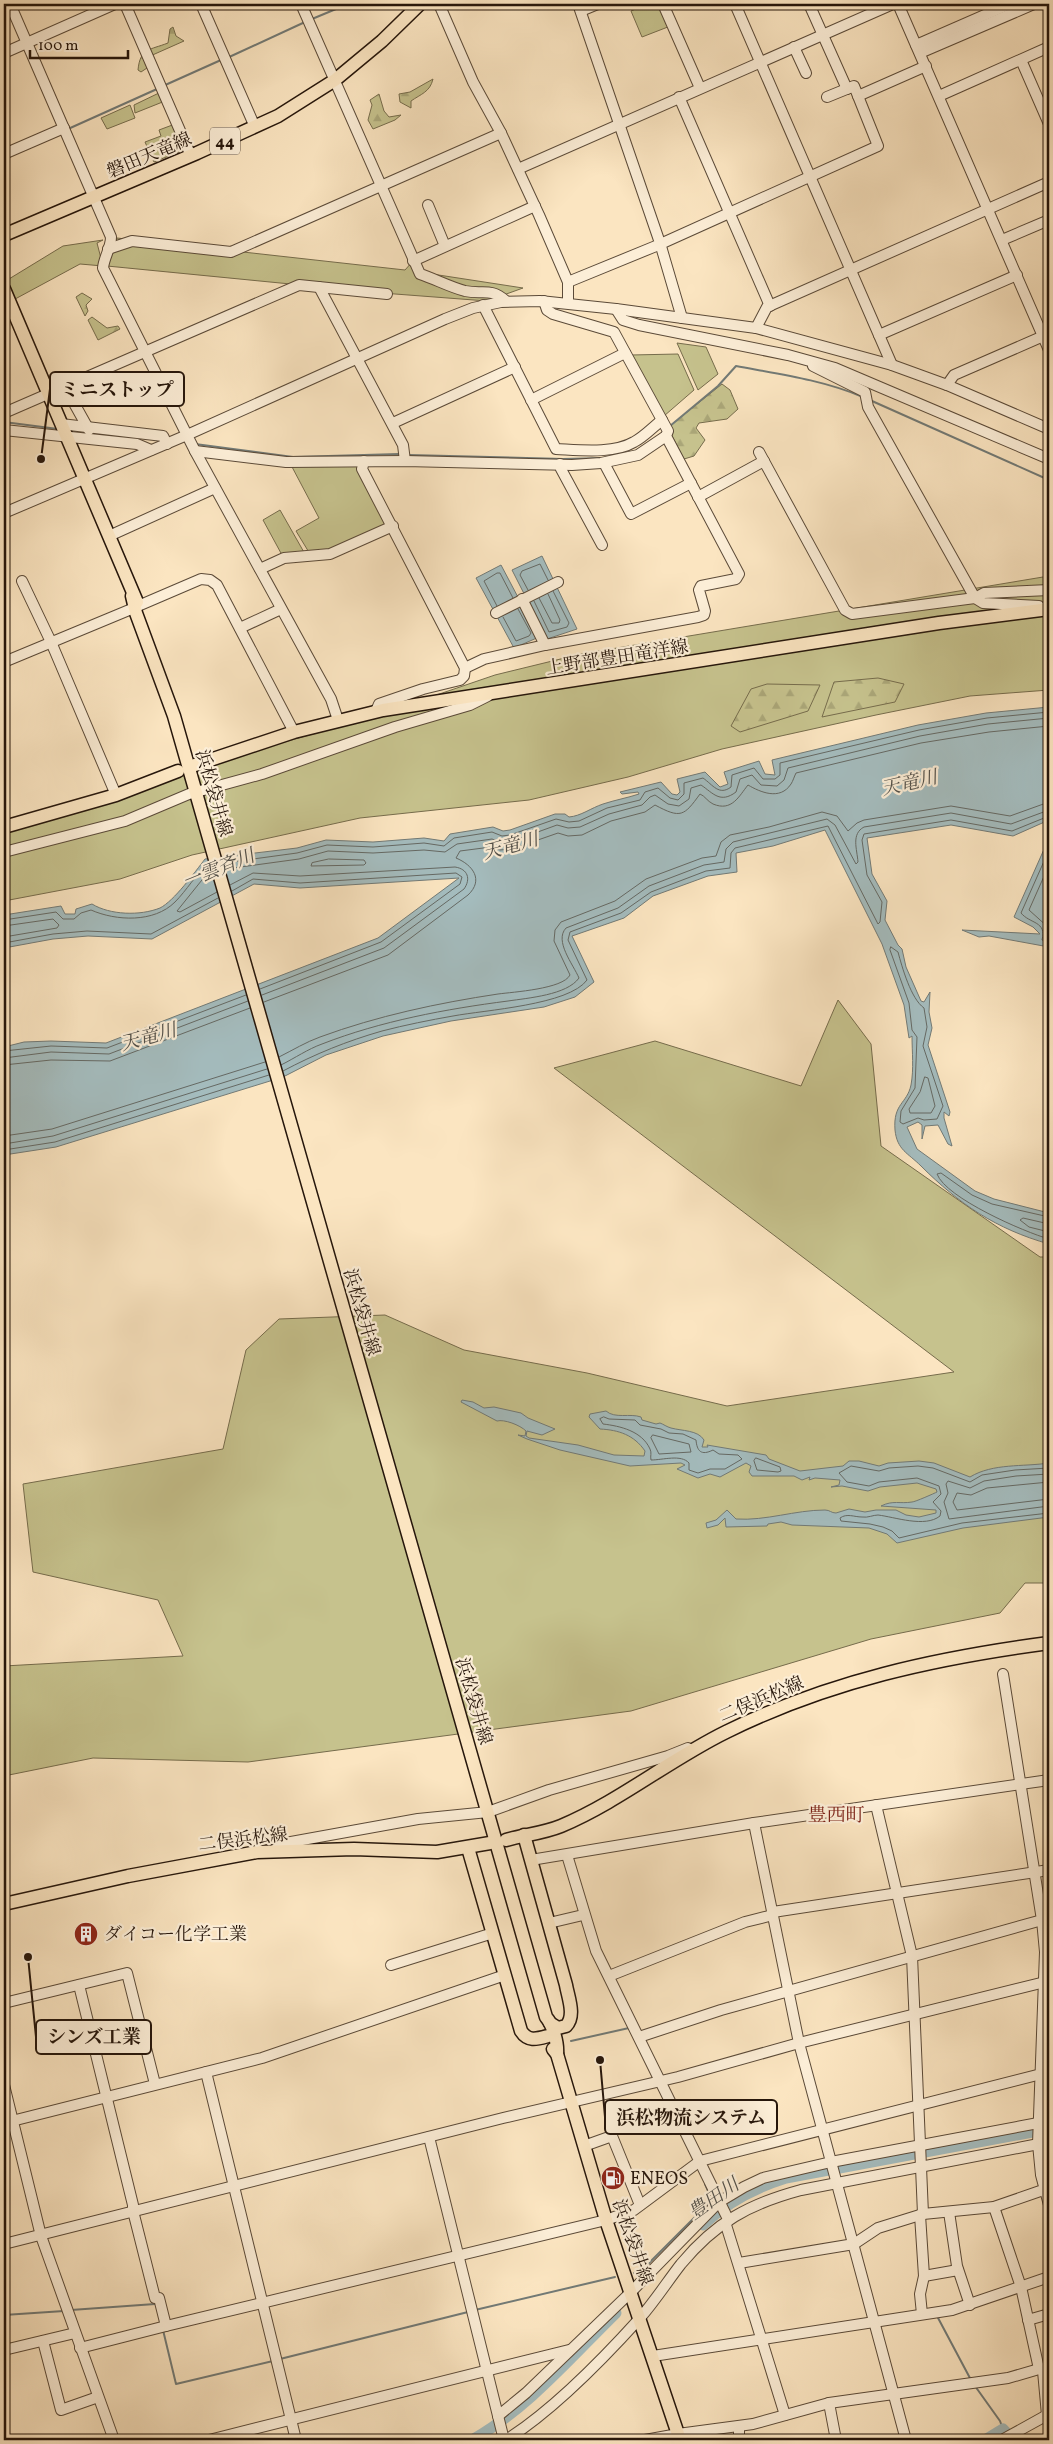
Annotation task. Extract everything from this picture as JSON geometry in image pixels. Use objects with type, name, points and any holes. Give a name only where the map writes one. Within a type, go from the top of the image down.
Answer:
[{"type":"main road","name":"磐田天竜線","points":[[4,235],[191,156],[255,127],[308,98],[335,80],[382,41],[420,4]]},
{"type":"main road","name":"浜松袋井線","points":[[4,290],[109,536],[135,603],[174,716],[571,2103],[606,2220],[679,2437]]},
{"type":"main road","name":"上野部豊田竜洋線","points":[[196,765],[294,732],[376,711],[939,623],[1049,609]]},
{"type":"main road","points":[[4,826],[116,795],[178,772]]},
{"type":"main road","name":"二俣浜松線","points":[[506,1840],[560,1826],[591,1811],[725,1732],[831,1688],[919,1664],[1049,1643]]},
{"type":"main road","points":[[468,1848],[523,2034],[532,2039],[552,2035],[573,2029],[577,2019],[524,1835]]},
{"type":"main road","name":"二俣浜松線","points":[[4,1904],[208,1859],[271,1851],[354,1848],[406,1852],[468,1848],[490,1843]]},
{"type":"main road","points":[[552,2035],[570,2020],[566,1985]]},
{"type":"street","points":[[10,4],[111,237],[103,268],[195,451],[331,699],[338,720]]},
{"type":"street","points":[[4,53],[115,4]]},
{"type":"street","points":[[125,4],[191,156]]},
{"type":"street","points":[[201,4],[255,127]]},
{"type":"street","points":[[301,4],[420,274],[468,291],[489,291],[506,301]]},
{"type":"street","points":[[439,4],[473,82],[518,169],[568,282],[568,303]]},
{"type":"street","points":[[598,4],[580,8],[660,243],[682,318]]},
{"type":"street","points":[[664,4],[700,88]]},
{"type":"street","points":[[735,4],[892,364]]},
{"type":"street","points":[[809,4],[847,89]]},
{"type":"street","points":[[518,169],[618,123],[893,4]]},
{"type":"street","points":[[898,4],[1017,275],[1046,335],[1049,350]]},
{"type":"street","points":[[918,49],[1010,4]]},
{"type":"street","points":[[918,49],[1034,4]]},
{"type":"street","points":[[794,47],[806,73]]},
{"type":"street","points":[[939,96],[1049,48]]},
{"type":"street","points":[[1021,60],[1049,124]]},
{"type":"street","points":[[858,96],[926,66]]},
{"type":"street","points":[[568,282],[656,246],[878,146],[854,86],[827,97]]},
{"type":"street","points":[[680,97],[770,306]]},
{"type":"street","points":[[4,154],[64,128]]},
{"type":"street","points":[[108,249],[132,241],[231,252],[501,133]]},
{"type":"street","points":[[756,328],[767,307],[1049,182]]},
{"type":"street","points":[[428,205],[445,246]]},
{"type":"street","points":[[413,261],[535,206]]},
{"type":"street","points":[[1002,240],[1049,220]]},
{"type":"street","points":[[880,335],[1017,275]]},
{"type":"street","points":[[4,413],[299,285],[387,294]]},
{"type":"street","points":[[319,287],[405,449],[405,460]]},
{"type":"street","points":[[4,514],[85,477],[167,444],[356,358],[483,305],[506,301],[568,303],[756,328],[892,364],[947,385],[1049,429]]},
{"type":"street","points":[[195,451],[286,462],[405,460],[560,464],[604,463],[638,455],[666,436],[668,431],[614,332],[553,314],[547,310],[544,301]]},
{"type":"street","points":[[483,305],[556,449],[590,451],[621,446],[634,442],[662,420]]},
{"type":"street","points":[[616,309],[623,320],[639,325],[807,360],[835,368],[1049,458]]},
{"type":"street","points":[[947,385],[954,375],[1046,335]]},
{"type":"street","points":[[531,400],[625,353]]},
{"type":"street","points":[[807,360],[825,373],[865,392],[868,407],[975,598],[983,603],[1039,606],[1049,609]]},
{"type":"street","points":[[392,424],[515,367]]},
{"type":"street","points":[[65,387],[94,440]]},
{"type":"street","points":[[4,430],[64,431],[87,427],[163,436],[167,444]]},
{"type":"street","points":[[64,431],[94,440],[137,444],[151,450]]},
{"type":"street","points":[[465,668],[484,659],[545,645],[704,615],[705,611],[699,590],[701,586],[736,579],[739,574],[666,436]]},
{"type":"street","points":[[698,497],[761,456],[845,610],[852,614],[975,598],[984,593],[1049,590]]},
{"type":"street","points":[[364,461],[362,469],[465,668],[464,676],[460,680],[423,689],[379,704],[376,711]]},
{"type":"street","points":[[604,463],[631,514],[690,483]]},
{"type":"street","points":[[560,464],[560,469],[602,545]]},
{"type":"street","points":[[109,536],[215,488]]},
{"type":"street","points":[[260,569],[284,558],[330,554],[392,526]]},
{"type":"street","points":[[4,662],[135,603],[201,579],[210,580],[217,585],[294,732]]},
{"type":"street","points":[[22,581],[51,642],[116,795]]},
{"type":"street","points":[[496,612],[558,582]]},
{"type":"street","points":[[522,599],[545,645]]},
{"type":"street","points":[[240,628],[281,609]]},
{"type":"street","points":[[4,852],[125,821],[196,792],[262,774],[395,727],[470,705],[491,694]]},
{"type":"street","points":[[1003,1674],[1042,1920],[1045,1952],[1045,2073],[1042,2123],[1038,2141],[1041,2175],[1049,2205]]},
{"type":"street","points":[[271,1851],[291,1842],[327,1835],[425,1818],[488,1812],[549,1790],[668,1756],[725,1732]]},
{"type":"street","points":[[531,1860],[754,1823],[1049,1780]]},
{"type":"street","points":[[876,1805],[912,1956],[922,2163],[921,2214],[924,2276],[920,2294],[922,2314]]},
{"type":"street","points":[[754,1823],[800,2043],[906,2440]]},
{"type":"street","points":[[567,1855],[596,1951],[698,2162],[727,2216],[726,2225],[785,2415]]},
{"type":"street","points":[[608,1976],[745,1922],[769,1916],[773,1912],[1049,1870]]},
{"type":"street","points":[[549,1923],[584,1915]]},
{"type":"street","points":[[639,2037],[722,2010],[1042,1920]]},
{"type":"street","points":[[390,1965],[493,1933]]},
{"type":"street","points":[[4,2003],[128,1972],[155,2084]]},
{"type":"street","points":[[8,2122],[262,2058],[505,1975]]},
{"type":"street","points":[[4,2244],[571,2103],[800,2043],[1046,1982]]},
{"type":"street","points":[[79,1984],[155,2298],[159,2298],[163,2327]]},
{"type":"street","points":[[206,2072],[296,2440]]},
{"type":"street","points":[[80,2348],[262,2302],[606,2220],[634,2210],[698,2162],[1045,2073]]},
{"type":"street","points":[[4,2085],[8,2122],[41,2236],[114,2440]]},
{"type":"street","points":[[498,2417],[526,2393],[631,2292],[719,2202],[763,2178],[921,2145],[1042,2123]]},
{"type":"street","points":[[584,2146],[612,2136],[640,2205]]},
{"type":"street","points":[[429,2137],[504,2437],[556,2401],[698,2245],[727,2216],[770,2199],[835,2179],[1038,2141],[1049,2142]]},
{"type":"street","points":[[738,2263],[854,2244],[878,2228],[921,2214],[994,2207],[1046,2189]]},
{"type":"street","points":[[994,2207],[1021,2287],[1028,2320],[1044,2371],[1048,2414],[1007,2437]]},
{"type":"street","points":[[949,2212],[958,2270],[970,2305]]},
{"type":"street","points":[[924,2276],[958,2270]]},
{"type":"street","points":[[652,2356],[875,2324],[970,2305],[1049,2277]]},
{"type":"street","points":[[1028,2320],[1049,2314]]},
{"type":"street","points":[[4,2350],[75,2333]]},
{"type":"street","points":[[43,2341],[61,2410],[98,2397]]},
{"type":"street","points":[[210,2440],[570,2350]]},
{"type":"street","points":[[645,2440],[679,2437],[739,2427],[829,2403],[1008,2378],[1044,2371]]},
{"type":"street","points":[[829,2403],[836,2440]]},
{"type":"street","points":[[739,2427],[740,2440]]},
{"type":"green space","points":[[647,4],[679,4],[666,9],[673,25],[642,37],[631,11]]},
{"type":"green space","points":[[173,27],[176,36],[184,41],[148,57],[147,68],[141,72],[138,70],[141,57],[147,51],[168,43],[170,29]]},
{"type":"green space","points":[[433,79],[427,90],[411,101],[411,108],[400,102],[399,94],[410,92]]},
{"type":"green space","points":[[161,92],[165,101],[135,113],[134,105]]},
{"type":"green space","points":[[379,94],[384,111],[389,117],[401,115],[395,120],[373,129],[368,120],[372,105],[370,100]]},
{"type":"green space","points":[[130,105],[135,118],[107,129],[101,118]]},
{"type":"green space","points":[[175,124],[186,149],[154,162],[145,142],[161,136],[159,130]]},
{"type":"green space","points":[[117,238],[405,270],[413,261],[419,272],[523,288],[487,301],[382,293],[107,266]]},
{"type":"green space","points":[[103,240],[97,243],[103,266],[80,264],[4,305],[4,282],[63,246]]},
{"type":"green space","points":[[82,293],[92,299],[86,305],[88,311],[85,316],[76,297]]},
{"type":"green space","points":[[92,317],[107,328],[118,326],[120,329],[98,340],[88,320]]},
{"type":"green space","points":[[677,343],[706,347],[718,374],[698,390]]},
{"type":"green space","points":[[678,354],[694,390],[664,416],[631,355]]},
{"type":"green space","points":[[722,384],[730,390],[738,409],[727,419],[699,423],[696,428],[705,440],[694,456],[684,459],[672,436],[671,425]]},
{"type":"green space","points":[[291,465],[357,466],[389,525],[330,552],[310,554],[296,531],[319,518]]},
{"type":"green space","points":[[280,510],[305,554],[282,555],[263,520]]},
{"type":"green space","points":[[1049,576],[1049,690],[970,696],[876,715],[722,749],[628,777],[529,800],[360,818],[192,855],[120,879],[4,901],[4,831],[183,776],[267,747],[375,716],[495,675],[581,654]]},
{"type":"green space","points":[[878,678],[904,684],[895,702],[822,717],[834,682]]},
{"type":"green space","points":[[767,684],[820,685],[808,711],[740,732],[731,726],[751,689]]},
{"type":"green space","points":[[838,1000],[871,1044],[881,1146],[1040,1257],[1049,1257],[1049,1583],[1025,1583],[1000,1613],[871,1639],[631,1711],[248,1762],[93,1758],[4,1776],[4,1666],[183,1656],[158,1600],[33,1572],[23,1484],[223,1449],[246,1350],[279,1319],[385,1315],[464,1350],[587,1373],[727,1406],[954,1372],[554,1068],[655,1041],[801,1086]]},
{"type":"water","points":[[542,556],[577,629],[547,639],[512,570]]},
{"type":"water","points":[[501,565],[539,637],[514,648],[476,578]]},
{"type":"water","points":[[1049,707],[1049,820],[1013,836],[951,825],[867,838],[872,874],[887,901],[885,920],[902,949],[906,967],[921,1001],[924,1002],[930,992],[929,1012],[932,1028],[928,1045],[950,1112],[949,1116],[944,1112],[944,1118],[952,1146],[948,1144],[938,1125],[925,1126],[922,1139],[922,1125],[918,1122],[907,1127],[917,1149],[975,1191],[994,1199],[1049,1213],[1049,1244],[1012,1231],[979,1214],[935,1180],[898,1142],[895,1121],[898,1109],[907,1096],[911,1085],[913,1067],[912,1036],[909,1038],[904,1005],[882,944],[825,830],[773,846],[736,853],[737,872],[708,876],[653,896],[624,918],[572,936],[594,982],[575,997],[544,1007],[451,1021],[383,1036],[326,1055],[283,1077],[56,1147],[4,1155],[4,1047],[24,1042],[106,1043],[378,938],[459,878],[300,888],[254,884],[152,939],[88,936],[53,939],[4,948],[4,915],[61,906],[65,914],[75,914],[76,909],[92,904],[99,908],[116,912],[152,911],[160,908],[172,899],[205,859],[297,848],[326,840],[373,842],[424,838],[444,841],[450,834],[493,827],[503,831],[510,830],[555,814],[565,814],[569,817],[578,815],[603,804],[639,794],[638,792],[622,794],[620,792],[661,782],[672,794],[677,795],[680,792],[677,779],[705,772],[720,787],[728,784],[724,772],[759,761],[765,774],[775,775],[772,760],[918,725],[986,713]]},
{"type":"water","points":[[1049,838],[1049,947],[989,936],[979,937],[962,930],[1040,934],[1033,927],[1014,917]]},
{"type":"water","points":[[462,1400],[473,1402],[484,1408],[494,1407],[521,1413],[528,1418],[555,1429],[542,1435],[527,1431],[526,1436],[529,1438],[578,1445],[614,1455],[644,1456],[645,1451],[626,1434],[600,1429],[589,1417],[590,1414],[606,1411],[614,1415],[641,1417],[642,1420],[698,1434],[704,1440],[702,1447],[708,1447],[707,1445],[766,1455],[769,1459],[800,1471],[843,1466],[849,1461],[859,1461],[879,1466],[888,1463],[919,1461],[934,1463],[970,1477],[998,1467],[1049,1463],[1049,1517],[963,1528],[897,1543],[887,1534],[869,1528],[792,1525],[781,1522],[768,1524],[767,1526],[726,1527],[725,1518],[718,1525],[707,1528],[706,1523],[716,1520],[727,1510],[736,1519],[758,1518],[814,1510],[827,1510],[836,1513],[849,1509],[865,1512],[896,1510],[906,1515],[919,1517],[936,1513],[936,1510],[881,1506],[893,1503],[914,1502],[937,1492],[936,1489],[917,1483],[880,1487],[868,1491],[842,1486],[831,1487],[839,1485],[840,1480],[815,1478],[809,1480],[810,1477],[802,1480],[794,1476],[752,1476],[749,1472],[751,1466],[746,1463],[720,1477],[710,1474],[698,1478],[677,1469],[685,1465],[681,1463],[630,1466],[560,1450],[527,1439],[518,1435],[525,1436],[526,1431],[520,1427],[508,1422],[497,1421],[461,1402]]},
{"type":"waterway","points":[[312,19],[348,4]]},
{"type":"waterway","points":[[227,58],[305,22]]},
{"type":"waterway","points":[[163,86],[221,60]]},
{"type":"waterway","points":[[68,129],[157,89]]},
{"type":"waterway","points":[[670,426],[718,386],[736,366],[817,382],[863,397]]},
{"type":"waterway","points":[[872,401],[1049,480]]},
{"type":"waterway","points":[[4,422],[58,429]]},
{"type":"waterway","points":[[71,431],[86,432]]},
{"type":"waterway","points":[[90,433],[140,438]]},
{"type":"waterway","points":[[195,444],[293,457],[399,454]]},
{"type":"waterway","points":[[409,455],[563,459],[604,458]]},
{"type":"waterway","points":[[571,2041],[629,2028]]},
{"type":"waterway","name":"豊田川","points":[[703,2225],[731,2203],[763,2186],[786,2178],[1049,2129]]},
{"type":"waterway","points":[[634,2273],[641,2271],[712,2200],[705,2184]]},
{"type":"waterway","points":[[475,2310],[615,2277]]},
{"type":"waterway","points":[[71,2310],[155,2304]]},
{"type":"waterway","points":[[4,2315],[64,2311]]},
{"type":"waterway","points":[[280,2359],[468,2312]]},
{"type":"waterway","name":"豊田川","points":[[472,2440],[530,2398],[616,2313]]},
{"type":"waterway","points":[[937,2316],[971,2380]]},
{"type":"waterway","points":[[163,2330],[176,2384],[273,2361]]},
{"type":"waterway","points":[[975,2386],[1000,2421],[1003,2429]]},
{"type":"waterway","points":[[985,2440],[1003,2429],[1013,2440]]},
{"type":"place","name":"ミニストップ","points":[[41,459]]},
{"type":"place","name":"ダイコー化学工業","points":[[86,1934]]},
{"type":"place","name":"シンズ工業","points":[[28,1957]]},
{"type":"place","name":"浜松物流システム","points":[[600,2060]]},
{"type":"place","name":"ENEOS","points":[[613,2178]]},
{"type":"district","name":"豊西町","points":[[836,1814]]},
{"type":"water label","name":"天竜川","points":[[909,782]]},
{"type":"water label","name":"天竜川","points":[[510,845]]},
{"type":"water label","name":"一雲斉川","points":[[218,868]]},
{"type":"water label","name":"天竜川","points":[[148,1036]]}]
